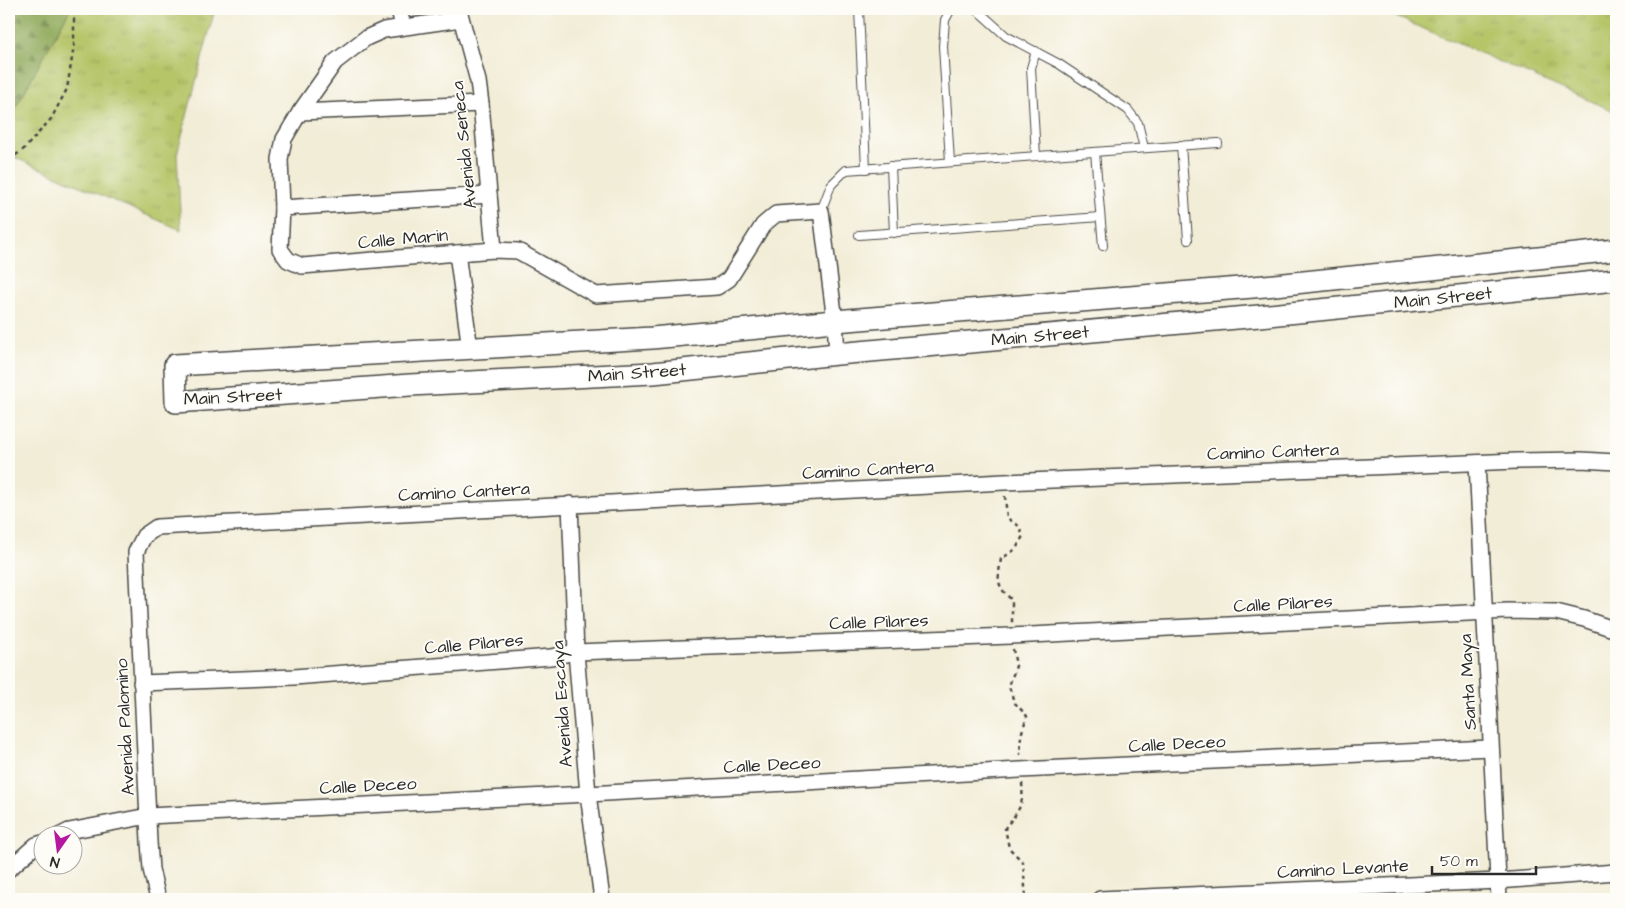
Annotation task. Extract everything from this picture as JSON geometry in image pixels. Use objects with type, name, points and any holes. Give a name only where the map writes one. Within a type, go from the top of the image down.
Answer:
[{"type":"main road","name":"Main Street","points":[[1616,250],[1265,286],[652,338],[175,365],[176,402],[410,386],[653,373],[837,354],[1259,316],[1616,280]]},
{"type":"street","points":[[399,9],[403,27]]},
{"type":"street","name":"Calle Marin","points":[[460,14],[384,30],[366,38],[335,62],[300,112],[284,139],[280,159],[282,208],[280,249],[288,260],[302,266],[494,250],[518,251],[596,295],[717,287],[729,278],[762,225],[776,214],[821,211]]},
{"type":"street","name":"Avenida Seneca","points":[[460,14],[478,80],[482,104],[494,250]]},
{"type":"street","points":[[300,112],[482,104]]},
{"type":"street","points":[[282,208],[489,195]]},
{"type":"street","points":[[821,211],[835,321],[837,354]]},
{"type":"street","points":[[457,253],[470,349]]},
{"type":"street","name":"Camino Cantera","points":[[136,552],[144,536],[157,527],[1004,482],[1554,460],[1616,462]]},
{"type":"street","name":"Santa Maya","points":[[1477,463],[1499,899]]},
{"type":"street","name":"Avenida Escaya","points":[[570,504],[576,652],[588,794],[602,899]]},
{"type":"street","name":"Avenida Palomino","points":[[136,552],[151,869],[158,899]]},
{"type":"street","name":"Calle Pilares","points":[[141,683],[294,677],[551,657],[576,652],[1011,636],[1508,611],[1556,612],[1616,630]]},
{"type":"street","name":"Calle Deceo","points":[[82,829],[148,816],[1020,770],[1490,748]]},
{"type":"street","points":[[9,869],[32,849]]},
{"type":"street","name":"Camino Levante","points":[[1100,899],[1498,881],[1616,872]]},
{"type":"lane","points":[[859,9],[866,168]]},
{"type":"lane","points":[[950,162],[943,46],[946,20],[951,9]]},
{"type":"lane","points":[[976,9],[1006,36],[1060,64],[1128,110],[1138,123],[1144,148]]},
{"type":"lane","points":[[1036,51],[1031,68],[1036,156]]},
{"type":"lane","points":[[821,211],[831,185],[846,170],[1218,143]]},
{"type":"lane","points":[[1181,145],[1188,240]]},
{"type":"lane","points":[[1095,152],[1103,246]]},
{"type":"lane","points":[[891,166],[894,233]]},
{"type":"lane","points":[[859,235],[1100,217]]},
{"type":"path","points":[[9,160],[24,149],[51,119],[66,89],[74,46],[74,9]]},
{"type":"path","points":[[1004,482],[1006,518],[1019,526],[1023,536],[1016,549],[1001,558],[998,580],[1002,590],[1012,600],[1011,636],[1016,666],[1009,686],[1014,702],[1027,716],[1021,735],[1020,770],[1023,796],[1020,808],[1005,828],[1009,848],[1023,862],[1026,899]]},
{"type":"green space","points":[[9,9],[70,9],[9,119]]},
{"type":"green space","points":[[70,9],[215,9],[177,154],[181,230],[9,155],[9,119]]},
{"type":"green space","points":[[1378,9],[1616,9],[1616,112]]}]
